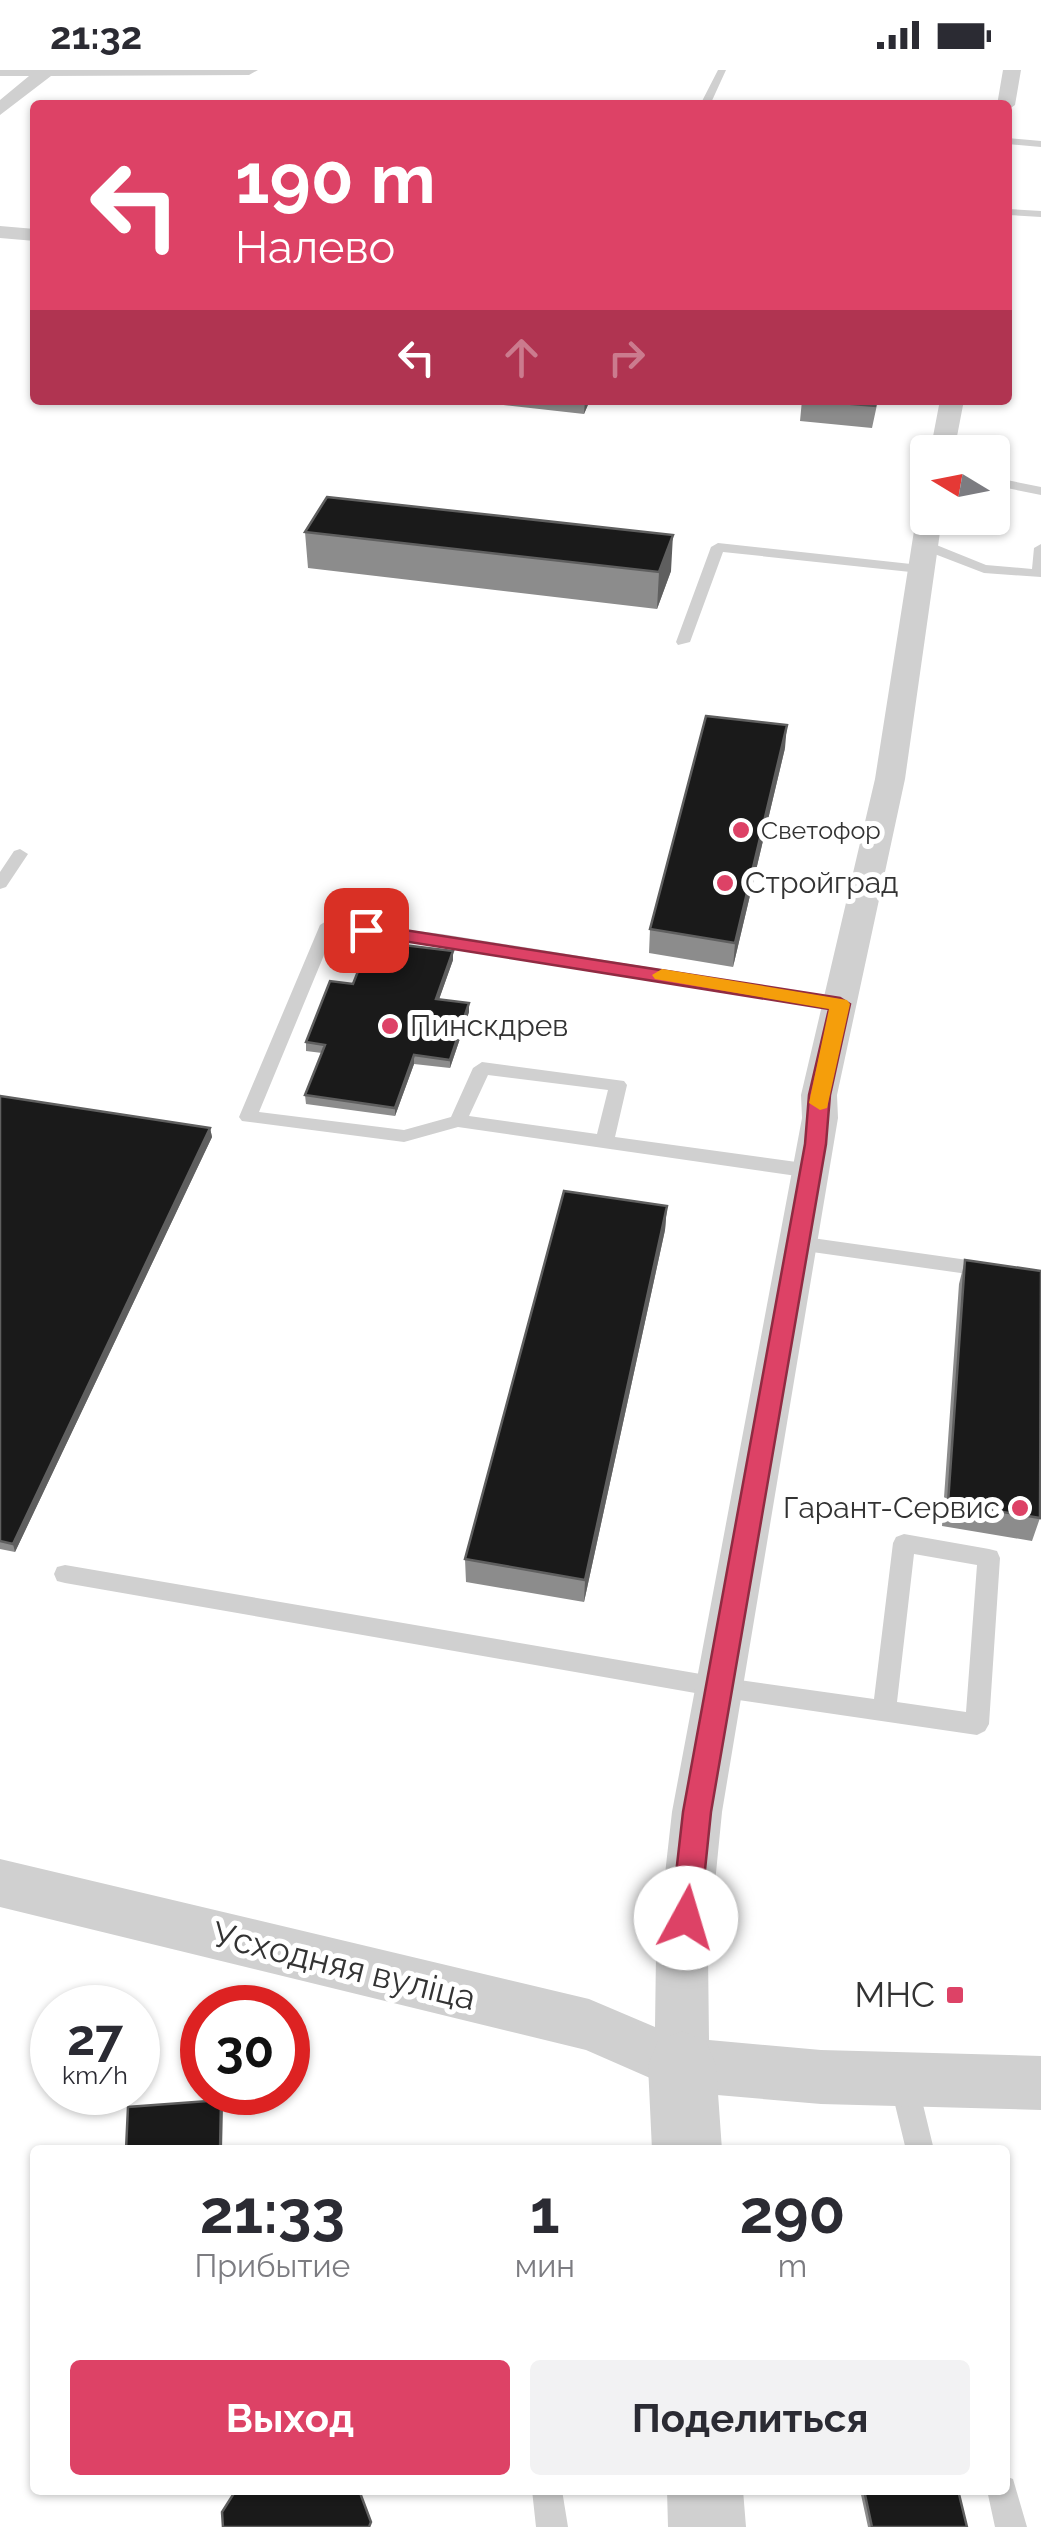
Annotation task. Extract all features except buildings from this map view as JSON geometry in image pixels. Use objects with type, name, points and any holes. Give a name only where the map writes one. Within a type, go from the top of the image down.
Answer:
[{"type":"street","points":[[0,71],[250,70]]},
{"type":"street","points":[[1007,100],[1012,70]]},
{"type":"street","points":[[5,101],[47,71]]},
{"type":"street","points":[[0,232],[30,235]]},
{"type":"street","points":[[945,435],[951,405]]},
{"type":"street","points":[[687,2145],[682,1954],[697,1812],[811,1171],[820,1095],[890,779],[924,544]]},
{"type":"street","name":"Усходняя вуліца","points":[[0,1883],[589,2026],[682,2065],[821,2077],[1041,2083]]},
{"type":"street","points":[[705,2495],[707,2527]]},
{"type":"lane","points":[[707,100],[722,70]]},
{"type":"lane","points":[[1012,141],[1041,144]]},
{"type":"lane","points":[[1012,212],[1041,214]]},
{"type":"lane","points":[[1010,485],[1041,491]]},
{"type":"lane","points":[[682,642],[718,546],[924,544],[984,569],[1038,574],[1041,548]]},
{"type":"lane","points":[[0,884],[20,854]]},
{"type":"lane","points":[[811,1171],[458,1121],[404,1136],[248,1117],[328,925],[442,939],[840,1004]]},
{"type":"lane","points":[[458,1121],[482,1068],[618,1085],[604,1144]]},
{"type":"lane","points":[[798,1244],[1005,1272]]},
{"type":"lane","points":[[65,1574],[718,1687],[977,1724],[989,1558],[904,1543],[885,1708]]},
{"type":"lane","points":[[903,2079],[919,2145]]},
{"type":"lane","points":[[548,2495],[552,2527]]},
{"type":"lane","points":[[1003,2495],[1010,2527]]},
{"type":"slow traffic","points":[[662,975],[840,1004],[820,1103]]},
{"type":"place","name":"Светофор","points":[[741,830]]},
{"type":"place","name":"Стройград","points":[[725,883]]},
{"type":"place","name":"Пинскдрев","points":[[390,1026]]},
{"type":"place","name":"Гарант-Сервис","points":[[1020,1508]]},
{"type":"place","name":"МНС","points":[[955,1995]]},
{"type":"route","points":[[366,930],[840,1004],[820,1095],[816,1144],[697,1812],[686,1918]]}]
